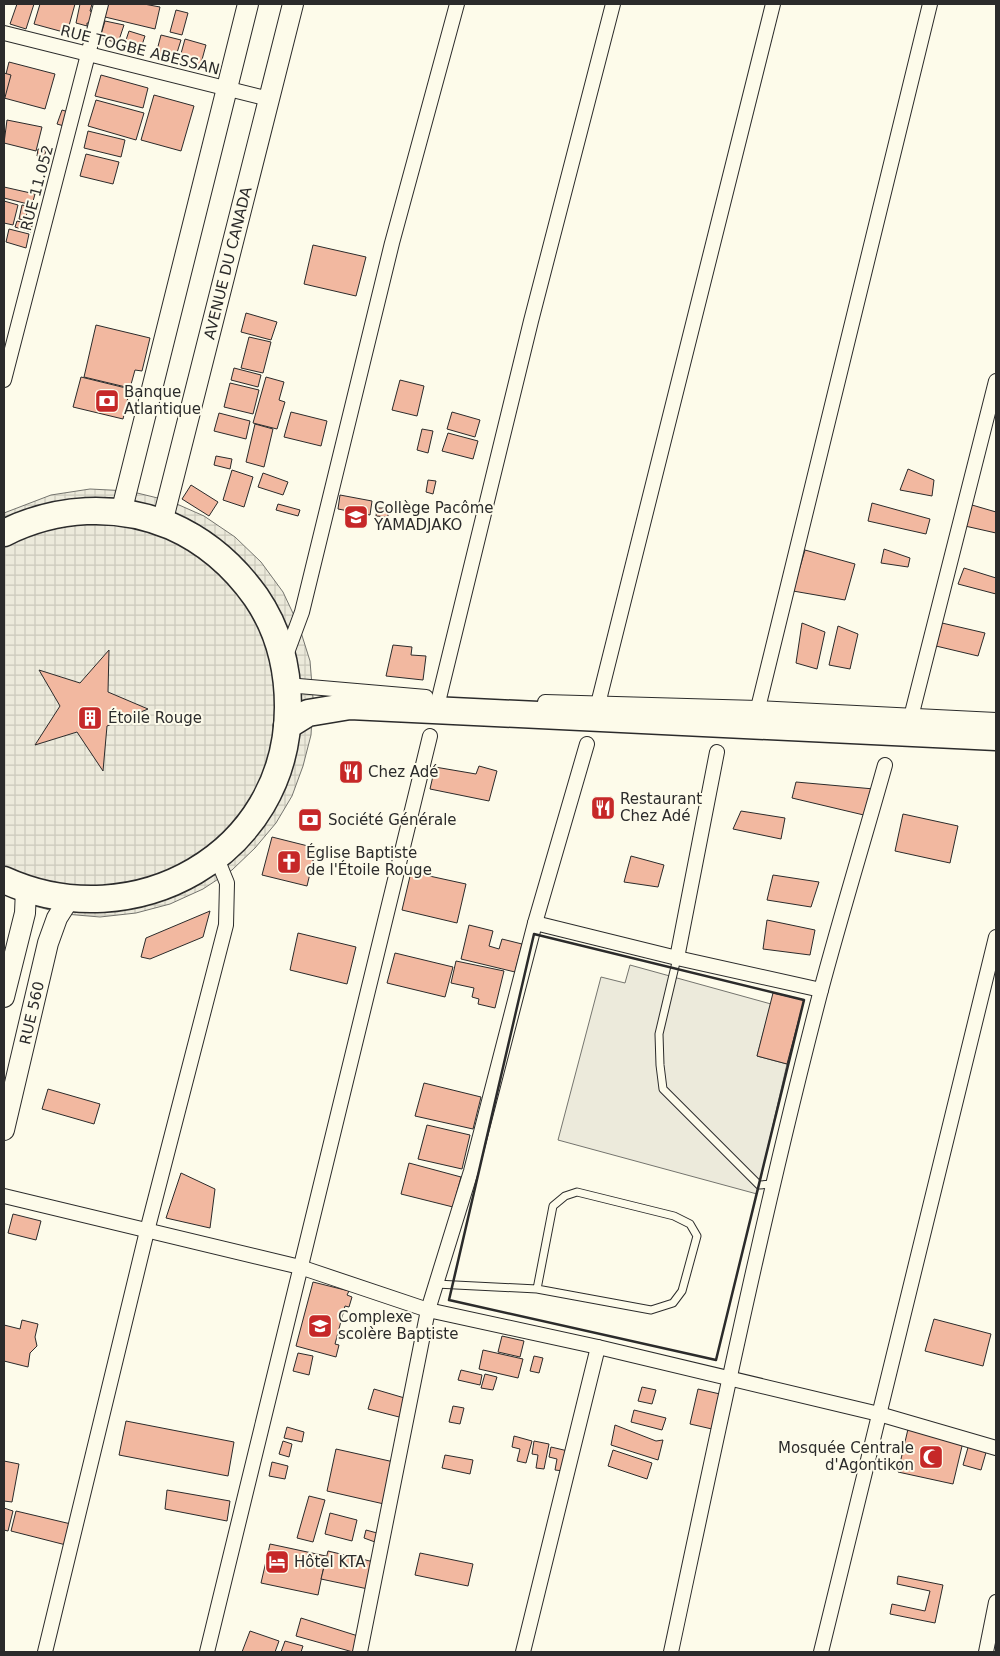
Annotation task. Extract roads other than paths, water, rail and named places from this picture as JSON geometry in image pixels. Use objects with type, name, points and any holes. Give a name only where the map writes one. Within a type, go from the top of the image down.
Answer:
[{"type":"highway","points":[[4,533],[34,520],[59,514],[90,511],[121,512],[162,523],[207,547],[240,577],[266,613],[285,673],[287,726],[278,767],[263,800],[242,830],[216,856],[187,876],[147,893],[104,900],[69,899],[15,884]]},
{"type":"highway","points":[[287,726],[308,713],[350,706],[996,737]]},
{"type":"main road","points":[[121,512],[248,4]]},
{"type":"main road","name":"AVENUE DU CANADA","points":[[162,523],[293,4]]},
{"type":"main road","name":"RUE 560","points":[[4,997],[25,913],[15,884]]},
{"type":"main road","name":"RUE 560","points":[[4,1130],[48,943],[57,918],[69,899]]},
{"type":"street","name":"RUE 11.052","points":[[4,380],[101,4]]},
{"type":"street","points":[[458,4],[392,243],[302,612],[285,673],[439,698],[758,708],[996,720]]},
{"type":"street","points":[[439,698],[531,321],[613,4]]},
{"type":"street","points":[[598,704],[773,4]]},
{"type":"street","points":[[758,708],[930,4]]},
{"type":"street","name":"RUE TOGBE ABESSAN","points":[[4,33],[269,99]]},
{"type":"street","points":[[911,717],[996,381]]},
{"type":"street","points":[[207,1652],[430,736]]},
{"type":"street","points":[[360,1652],[428,1310],[471,1171],[535,923],[587,744]]},
{"type":"street","points":[[677,958],[717,752]]},
{"type":"street","points":[[671,1652],[729,1380],[774,1184],[821,990],[885,765]]},
{"type":"street","points":[[45,1652],[147,1230],[226,925],[227,883],[216,856]]},
{"type":"street","points":[[535,923],[677,958],[821,990]]},
{"type":"street","points":[[820,1652],[996,937]]},
{"type":"street","points":[[4,1196],[300,1267],[428,1310],[598,1347],[729,1380],[879,1414],[996,1448]]},
{"type":"street","points":[[523,1652],[598,1347]]},
{"type":"street","points":[[986,1652],[996,1602]]},
{"type":"lane","points":[[677,958],[659,1034],[663,1089],[759,1185],[774,1184]]},
{"type":"lane","points":[[436,1284],[537,1290],[651,1310],[673,1303],[682,1292],[697,1236],[690,1224],[674,1216],[577,1192],[565,1196],[553,1206],[537,1290]]},
{"type":"place","name":"Banque Atlantique","points":[[107,401]]},
{"type":"place","name":"Collège Pacôme YAMADJAKO","points":[[356,517]]},
{"type":"place","name":"Étoile Rouge","points":[[90,718]]},
{"type":"place","name":"Chez Adé","points":[[351,772]]},
{"type":"place","name":"Restaurant Chez Adé","points":[[603,808]]},
{"type":"place","name":"Société Générale","points":[[310,820]]},
{"type":"place","name":"Église Baptiste de l'Étoile Rouge","points":[[289,862]]},
{"type":"place","name":"Complexe scolère Baptiste","points":[[320,1326]]},
{"type":"place","name":"Mosquée Centrale d'Agontikon","points":[[931,1457]]},
{"type":"place","name":"Hôtel KTA","points":[[277,1562]]}]
